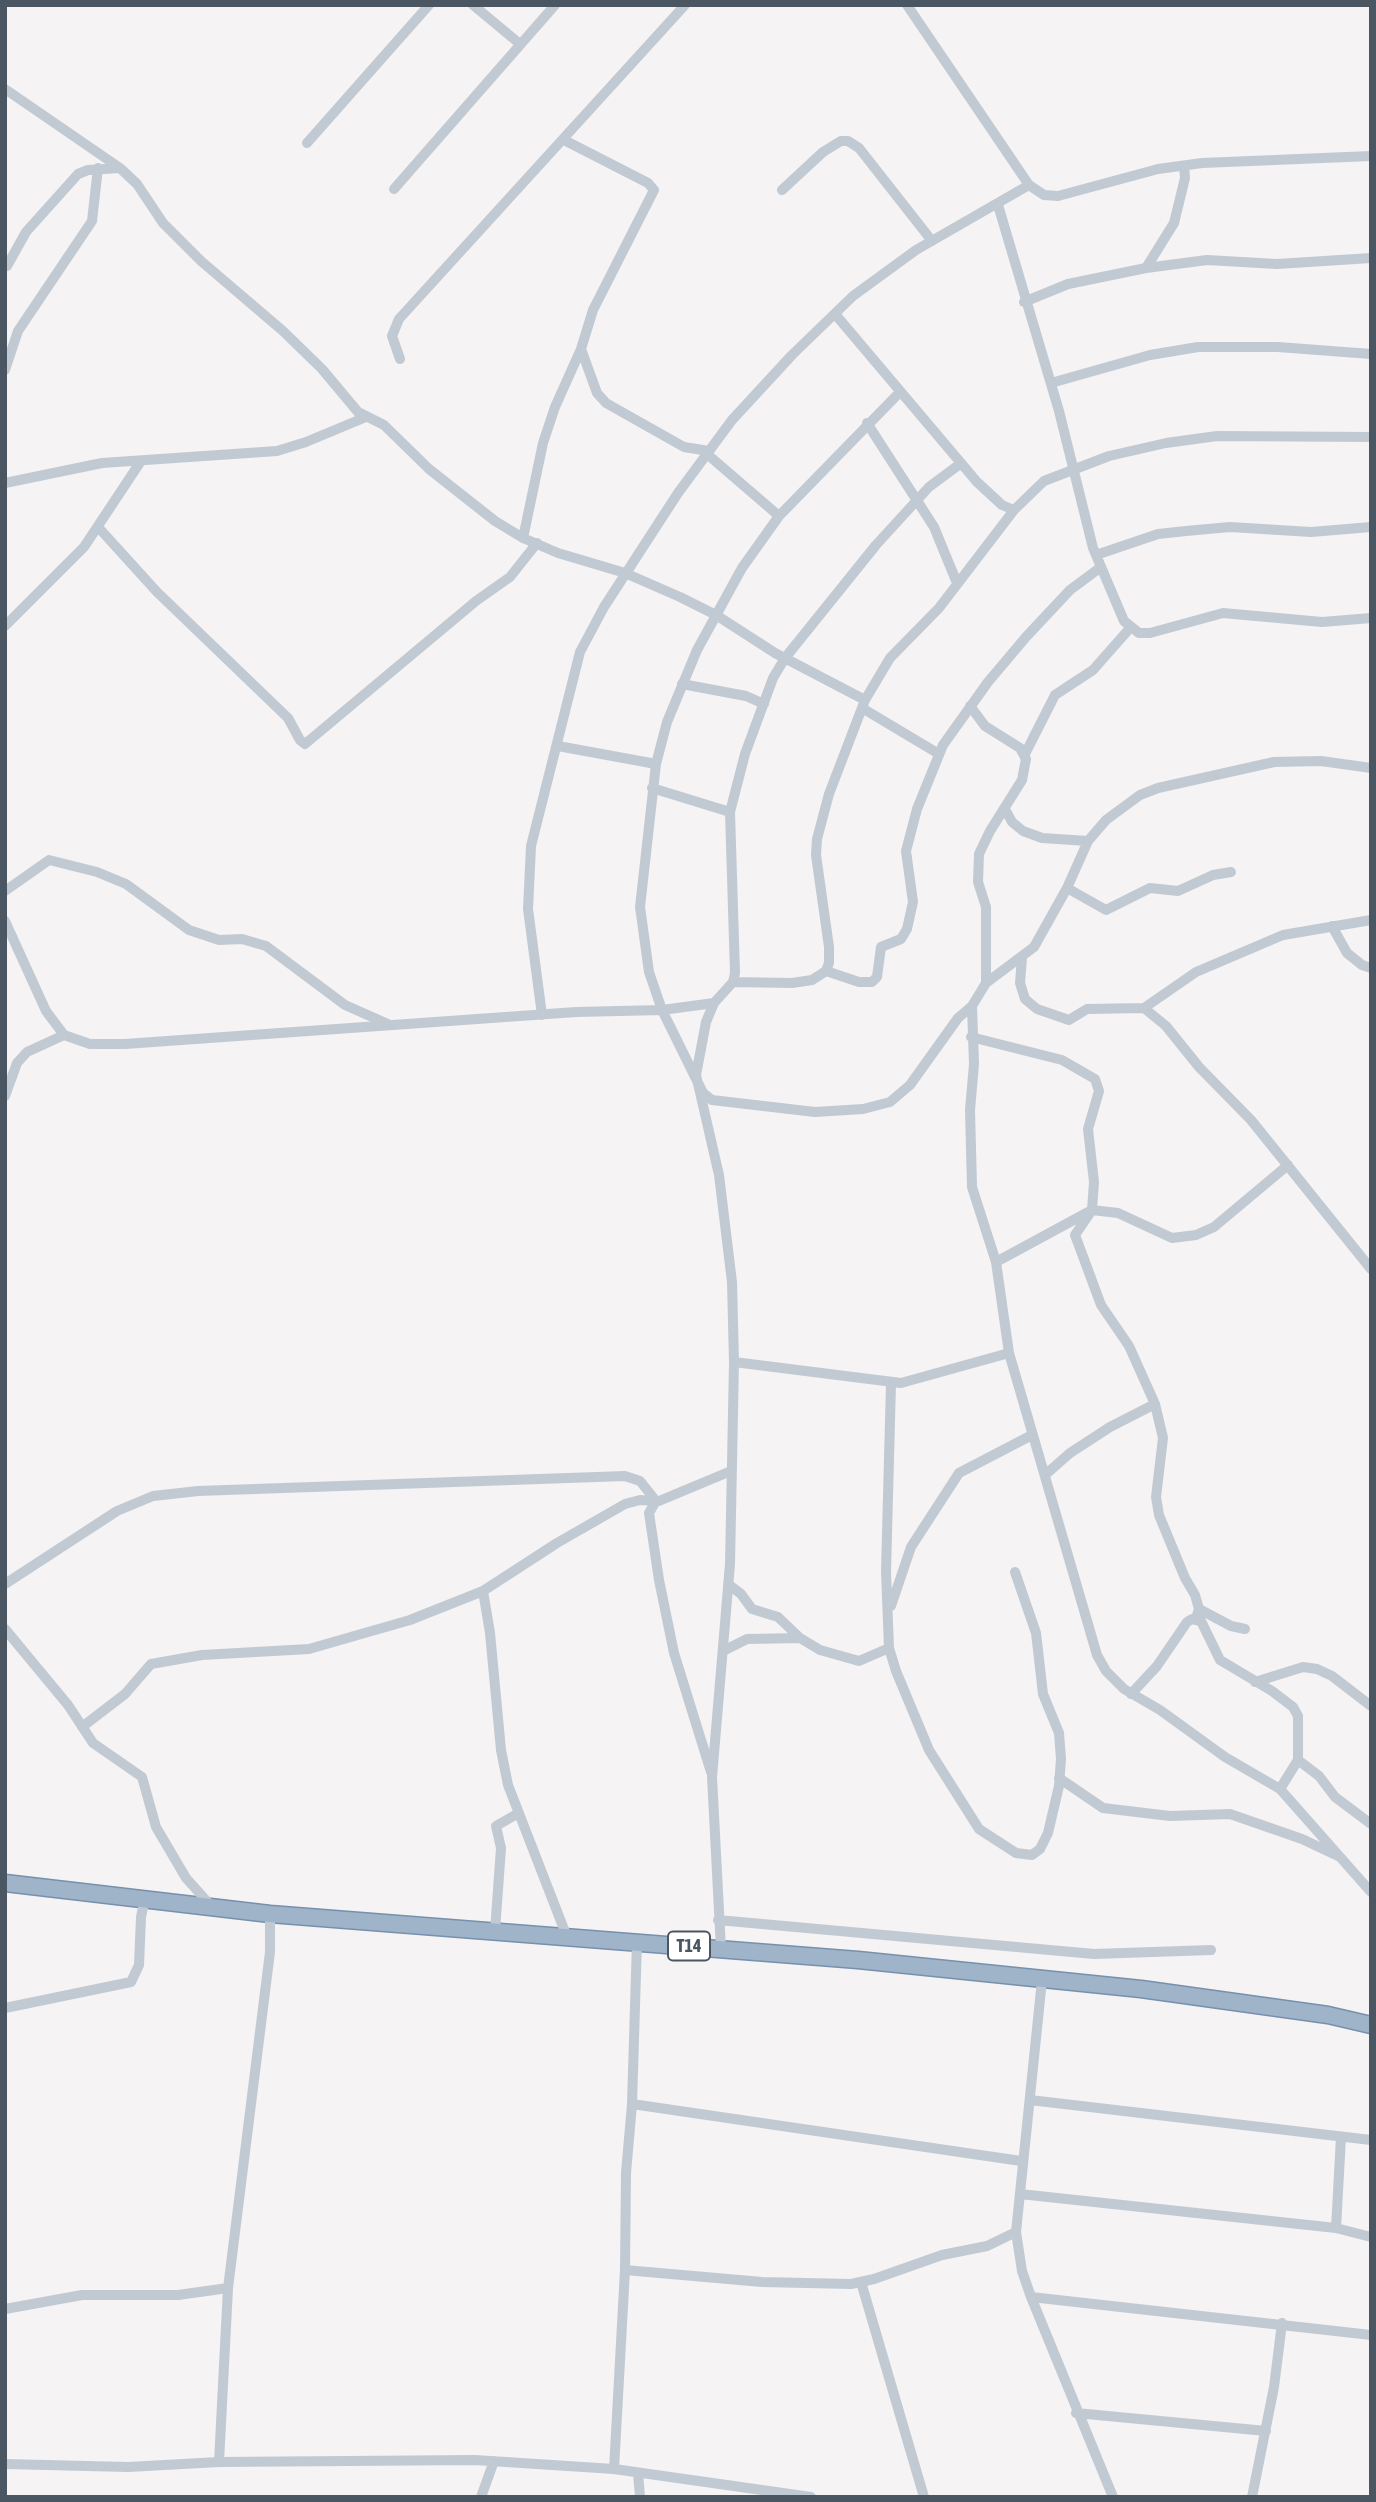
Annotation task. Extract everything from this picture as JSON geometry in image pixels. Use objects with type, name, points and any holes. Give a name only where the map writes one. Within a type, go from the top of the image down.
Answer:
[{"type":"highway","name":"T14","points":[[5,1883],[270,1914],[637,1941],[1042,1980],[1222,1999],[1328,2015],[1371,2025]]},
{"type":"street","points":[[307,143],[429,5]]},
{"type":"street","points":[[473,5],[520,44]]},
{"type":"street","points":[[394,189],[555,5]]},
{"type":"street","points":[[400,359],[392,336],[399,318],[685,5]]},
{"type":"street","points":[[907,5],[1029,185],[1051,197],[1184,166],[1250,159],[1308,161],[1371,156]]},
{"type":"street","points":[[5,89],[120,168],[137,184],[163,223],[201,261],[257,307],[366,417],[384,425],[429,469],[523,538],[625,573],[716,615],[863,704],[939,754]]},
{"type":"street","points":[[523,538],[543,443],[555,407],[581,349],[593,310],[654,190],[648,183],[564,140]]},
{"type":"street","points":[[782,190],[823,152],[841,141],[848,141],[859,148],[932,241]]},
{"type":"street","points":[[1146,268],[1174,223],[1185,178],[1184,166]]},
{"type":"street","points":[[6,266],[26,232],[78,174],[99,168],[120,168]]},
{"type":"street","points":[[5,370],[18,331],[92,221],[99,168]]},
{"type":"street","points":[[542,1015],[527,880],[531,846],[580,652],[625,573],[678,493],[732,420],[835,314],[864,288],[932,241],[1029,185]]},
{"type":"street","points":[[998,205],[1024,302],[1051,383],[1096,555],[1117,609],[1130,628],[1150,633],[1223,613],[1322,622],[1371,618]]},
{"type":"street","points":[[1024,302],[1068,284],[1146,268],[1207,260],[1277,264],[1371,258]]},
{"type":"street","points":[[835,314],[960,464],[993,497],[1014,510]]},
{"type":"street","points":[[1051,383],[1150,355],[1198,347],[1278,346],[1371,354]]},
{"type":"street","points":[[581,349],[585,367],[601,399],[684,447],[708,453],[779,516]]},
{"type":"street","points":[[900,392],[779,516],[742,568],[682,684],[667,722],[652,788],[640,907],[649,972],[662,1010],[703,1093],[712,1100],[815,1112],[863,1109],[890,1102],[910,1085],[958,1018],[972,1006],[986,983],[1022,958],[1042,937],[1068,888],[1088,841],[1121,807],[1158,788],[1274,762],[1321,761],[1371,768]]},
{"type":"street","points":[[5,483],[102,463],[277,451],[306,443],[366,417]]},
{"type":"street","points":[[867,423],[933,527],[957,583]]},
{"type":"street","points":[[733,982],[792,983],[812,980],[826,971],[830,963],[829,947],[816,855],[817,839],[829,794],[863,704],[890,659],[939,608],[1014,510],[1044,481],[1072,468],[1166,443],[1217,436],[1371,437]]},
{"type":"street","points":[[5,626],[70,563],[98,527],[141,461]]},
{"type":"street","points":[[721,1949],[712,1777],[728,1584],[734,1362],[726,1219],[696,1075],[706,1022],[713,1003],[733,982],[736,960],[730,872],[730,812],[745,754],[785,658],[867,555],[929,487],[960,464]]},
{"type":"street","points":[[98,527],[158,592],[288,718],[305,744],[475,601],[510,577],[537,543]]},
{"type":"street","points":[[1096,555],[1158,534],[1186,530],[1230,527],[1311,532],[1371,527]]},
{"type":"street","points":[[826,971],[859,982],[872,982],[877,976],[881,947],[905,935],[913,902],[906,851],[917,808],[939,754],[970,706],[1026,637],[1070,590],[1101,566]]},
{"type":"street","points":[[986,983],[986,907],[978,882],[979,854],[1026,770],[1025,754],[1055,695],[1093,670],[1130,628]]},
{"type":"street","points":[[682,684],[746,696],[764,704]]},
{"type":"street","points":[[970,706],[985,726],[1008,738],[1025,754]]},
{"type":"street","points":[[558,746],[656,764]]},
{"type":"street","points":[[652,788],[730,812]]},
{"type":"street","points":[[1005,809],[1017,828],[1034,836],[1088,841]]},
{"type":"street","points":[[5,891],[49,860],[97,872],[126,884],[189,930],[219,940],[242,939],[266,946],[345,1005],[392,1025]]},
{"type":"street","points":[[1068,888],[1106,910],[1150,888],[1178,891],[1213,875],[1231,872]]},
{"type":"street","points":[[1022,958],[1020,983],[1025,999],[1052,1015],[1067,1020],[1087,1009],[1144,1008],[1196,972],[1283,935],[1371,920]]},
{"type":"street","points":[[5,921],[46,1011],[64,1035],[90,1044],[125,1044],[542,1015],[662,1010],[713,1003]]},
{"type":"street","points":[[1332,926],[1347,953],[1362,965],[1371,968]]},
{"type":"street","points":[[972,1006],[972,1187],[996,1262],[1009,1353],[1097,1655],[1106,1671],[1131,1694],[1160,1710],[1225,1757],[1280,1789],[1344,1858],[1371,1892]]},
{"type":"street","points":[[1144,1008],[1166,1026],[1199,1067],[1222,1087],[1371,1269]]},
{"type":"street","points":[[5,1096],[17,1063],[27,1052],[64,1035]]},
{"type":"street","points":[[971,1037],[1062,1060],[1095,1079],[1099,1091],[1088,1129],[1094,1182],[1092,1210],[1076,1232],[1087,1271],[1101,1305],[1143,1371],[1155,1404],[1163,1438],[1156,1497],[1158,1514],[1197,1614],[1220,1660],[1293,1707],[1298,1716],[1298,1760],[1280,1789]]},
{"type":"street","points":[[996,1262],[1092,1210],[1118,1213],[1172,1238],[1184,1238],[1214,1227],[1288,1165]]},
{"type":"street","points":[[734,1362],[891,1383],[922,1379],[978,1360],[1009,1353]]},
{"type":"street","points":[[891,1383],[886,1488],[889,1648],[929,1750],[979,1829],[999,1845],[1016,1853],[1032,1855],[1040,1849],[1048,1833],[1059,1778],[1059,1733],[1043,1694],[1035,1633],[1015,1572]]},
{"type":"street","points":[[1045,1475],[1110,1427],[1155,1404]]},
{"type":"street","points":[[888,1616],[911,1547],[956,1476],[1032,1435]]},
{"type":"street","points":[[82,1727],[125,1694],[151,1664],[202,1655],[310,1649],[410,1620],[483,1591],[625,1504],[640,1500],[668,1500],[731,1471]]},
{"type":"street","points":[[5,1584],[117,1511],[153,1496],[210,1490],[625,1476],[643,1483],[656,1501]]},
{"type":"street","points":[[656,1501],[650,1509],[650,1522],[661,1592],[674,1653],[712,1777]]},
{"type":"street","points":[[728,1584],[741,1594],[752,1609],[778,1617],[800,1639],[820,1650],[855,1661],[889,1648]]},
{"type":"street","points":[[483,1591],[490,1633],[501,1750],[517,1814],[568,1937]]},
{"type":"street","points":[[1197,1614],[1245,1629]]},
{"type":"street","points":[[1131,1694],[1157,1666],[1187,1622],[1197,1614]]},
{"type":"street","points":[[5,1629],[68,1705],[96,1746],[142,1777],[149,1812],[160,1833],[186,1878],[213,1908]]},
{"type":"street","points":[[723,1651],[747,1639],[800,1639]]},
{"type":"street","points":[[1255,1682],[1303,1667],[1317,1669],[1332,1676],[1371,1706]]},
{"type":"street","points":[[1298,1760],[1319,1776],[1335,1797],[1371,1824]]},
{"type":"street","points":[[1059,1778],[1103,1808],[1170,1816],[1230,1814],[1302,1839],[1344,1858]]},
{"type":"street","points":[[495,1931],[501,1848],[496,1826],[517,1814]]},
{"type":"street","points":[[5,2008],[131,1982],[139,1965],[141,1917],[145,1898]]},
{"type":"street","points":[[219,2462],[228,2288],[270,1952],[270,1914]]},
{"type":"street","points":[[718,1920],[1082,1953],[1152,1955],[1211,1950]]},
{"type":"street","points":[[614,2469],[625,2270],[626,2173],[632,2104],[637,1941]]},
{"type":"street","points":[[1042,1980],[1021,2161],[1016,2232],[1022,2271],[1031,2297],[1076,2413],[1113,2497]]},
{"type":"street","points":[[1030,2099],[1371,2140]]},
{"type":"street","points":[[632,2104],[1021,2161]]},
{"type":"street","points":[[1336,2228],[1341,2137]]},
{"type":"street","points":[[1020,2194],[1336,2228],[1371,2237]]},
{"type":"street","points":[[625,2270],[762,2282],[861,2282],[942,2255],[987,2246],[1016,2232]]},
{"type":"street","points":[[861,2282],[924,2497]]},
{"type":"street","points":[[5,2309],[82,2295],[178,2295],[228,2288]]},
{"type":"street","points":[[1031,2297],[1371,2335]]},
{"type":"street","points":[[1252,2497],[1266,2431],[1282,2323]]},
{"type":"street","points":[[1076,2413],[1266,2431]]},
{"type":"street","points":[[481,2497],[494,2461]]},
{"type":"street","points":[[5,2464],[128,2467],[219,2462],[494,2461],[614,2469],[811,2497]]},
{"type":"street","points":[[638,2473],[640,2497]]}]
